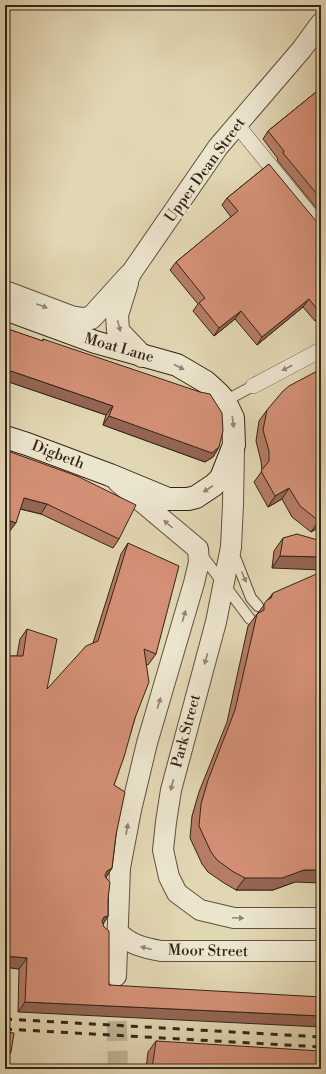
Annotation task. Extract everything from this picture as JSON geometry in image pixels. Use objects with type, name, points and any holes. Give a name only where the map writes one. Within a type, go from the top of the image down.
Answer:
[{"type":"main road","points":[[5,292],[71,317],[82,319],[91,318],[129,276]]},
{"type":"main road","points":[[129,276],[117,315],[118,331],[142,356]]},
{"type":"main road","name":"Moat Lane","points":[[5,309],[71,334],[177,365],[206,382],[225,401]]},
{"type":"main road","points":[[225,401],[233,418],[234,445]]},
{"type":"main road","name":"Digbeth","points":[[5,438],[27,444],[110,475],[168,499],[188,499],[200,494],[214,485],[221,478],[234,445]]},
{"type":"street","name":"Upper Dean Street","points":[[129,276],[216,150],[302,49],[321,23]]},
{"type":"street","name":"Upper Dean Street","points":[[302,49],[321,30]]},
{"type":"street","points":[[237,125],[321,228]]},
{"type":"street","points":[[253,386],[321,350]]},
{"type":"street","name":"Park Street","points":[[234,445],[231,547],[216,622],[171,790],[163,850],[169,876],[177,893],[200,910],[234,918],[321,918]]},
{"type":"street","points":[[110,475],[198,549],[199,562],[147,743],[131,810],[120,868],[115,933],[116,976]]},
{"type":"street","name":"Moor Street","points":[[115,933],[134,944],[161,951],[321,951]]},
{"type":"lane","points":[[225,401],[253,386]]},
{"type":"lane","points":[[231,547],[251,598],[258,606]]},
{"type":"lane","points":[[198,549],[244,613],[250,619]]},
{"type":"lane","points":[[108,884],[113,882],[120,868]]},
{"type":"building","points":[[321,88],[321,199],[283,153],[284,151],[268,131]]},
{"type":"building","points":[[269,164],[321,227],[321,312],[320,313],[309,299],[262,337],[241,311],[219,328],[199,303],[205,298],[176,262],[238,211],[227,198]]},
{"type":"building","points":[[5,328],[210,394],[222,413],[223,431],[219,447],[212,453],[109,416],[113,406],[11,371],[10,374],[5,372]]},
{"type":"building","points":[[321,369],[321,520],[319,521],[300,506],[289,488],[275,496],[261,471],[269,461],[269,451],[263,430],[267,410],[289,386]]},
{"type":"building","points":[[5,450],[77,476],[136,505],[119,539],[47,504],[24,498],[16,523],[5,519]]},
{"type":"building","points":[[297,534],[321,541],[321,557],[280,556],[283,538]]},
{"type":"building","points":[[128,543],[179,566],[156,654],[144,649],[149,682],[135,718],[114,785],[125,792],[116,835],[112,868],[107,871],[105,875],[110,882],[108,916],[104,917],[102,921],[104,927],[109,931],[109,985],[321,997],[321,1016],[25,1002],[27,958],[5,956],[5,669],[9,656],[23,656],[27,629],[57,639],[47,689],[86,646],[98,641]]},
{"type":"building","points":[[321,572],[321,870],[304,870],[282,878],[245,878],[217,860],[211,852],[199,826],[201,804],[208,780],[235,710],[257,614],[264,610],[264,604],[271,598],[273,593]]},
{"type":"building","points":[[5,1032],[14,1033],[11,1052],[5,1051]]},
{"type":"building","points":[[156,1041],[321,1051],[321,1069],[152,1069]]},
{"type":"tunnel","points":[[116,991],[118,1069]]},
{"type":"railway","points":[[5,1019],[321,1037]]},
{"type":"railway","points":[[5,1029],[321,1047]]}]
